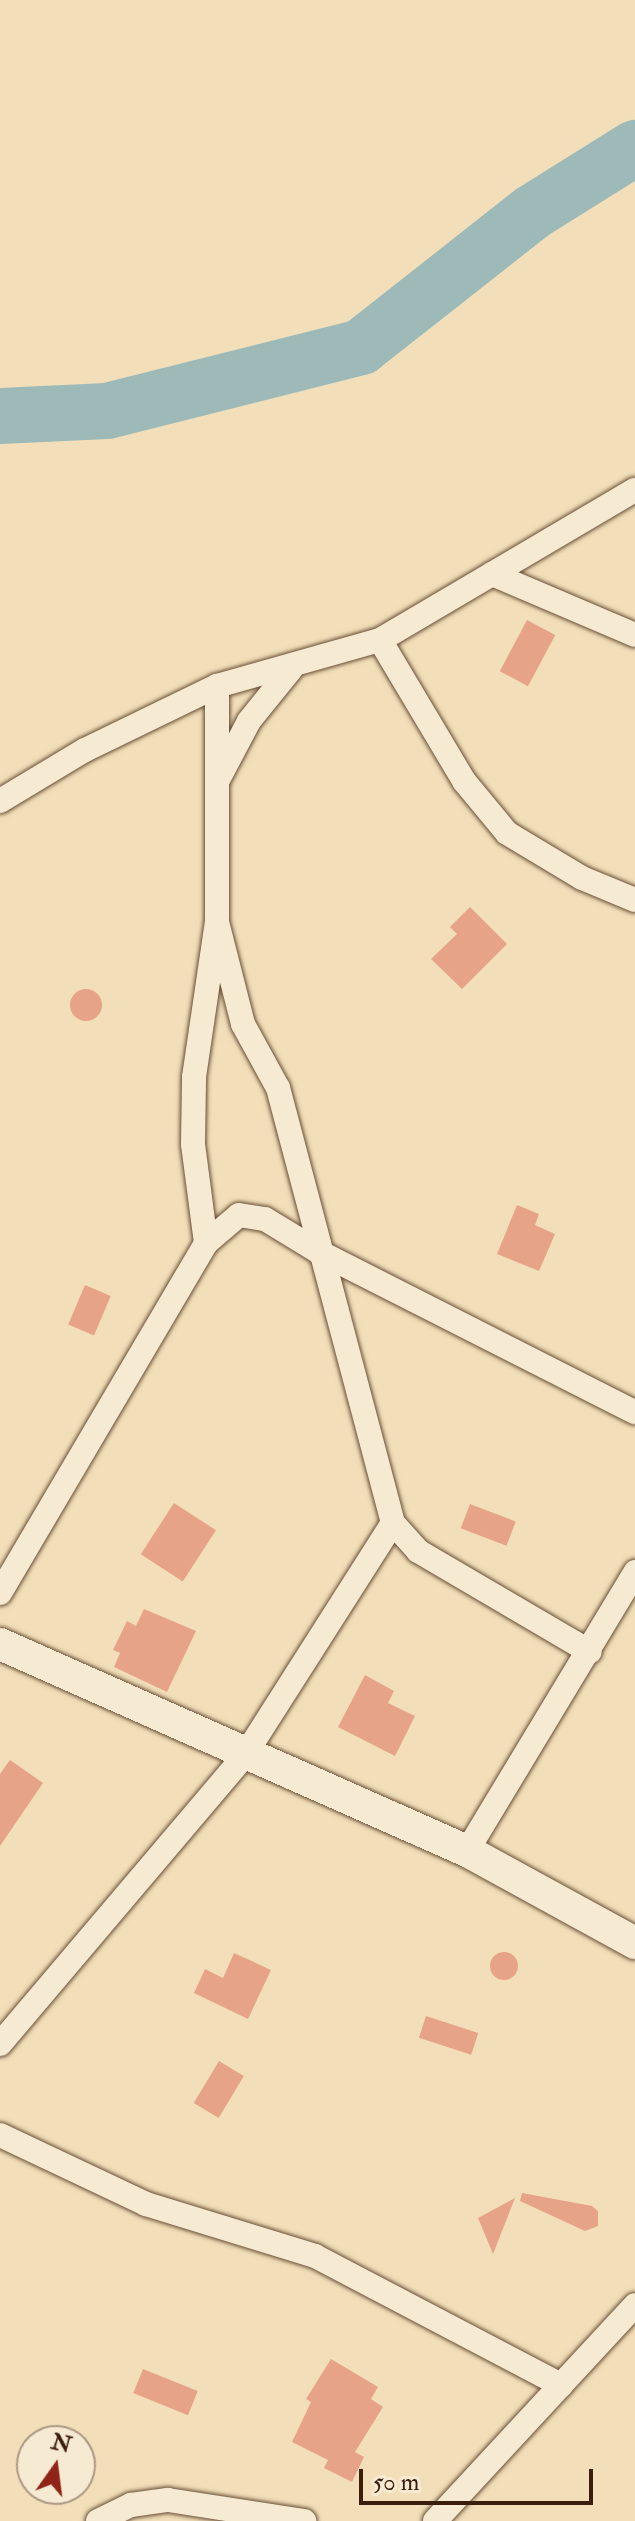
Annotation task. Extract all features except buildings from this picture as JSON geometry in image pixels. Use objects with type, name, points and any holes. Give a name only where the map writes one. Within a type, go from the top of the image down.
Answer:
[{"type":"street","points":[[0,801],[85,750],[217,686],[291,669],[380,640],[635,490]]},
{"type":"street","points":[[492,574],[635,635]]},
{"type":"street","points":[[380,640],[483,809],[507,833],[582,878],[635,900]]},
{"type":"street","points":[[218,780],[249,721],[291,669]]},
{"type":"street","points":[[206,1243],[193,1144],[194,1077],[217,922],[217,686]]},
{"type":"street","points":[[217,922],[243,1024],[278,1088],[393,1523],[418,1551],[590,1652]]},
{"type":"street","points":[[0,1593],[206,1243],[239,1215],[265,1219],[319,1252],[634,1408]]},
{"type":"street","points":[[0,2044],[245,1755],[393,1523]]},
{"type":"street","points":[[467,1851],[590,1652],[635,1572]]},
{"type":"street","points":[[0,1644],[467,1851],[635,1943]]},
{"type":"street","points":[[0,2135],[146,2204],[315,2256],[561,2385]]},
{"type":"street","points":[[435,2521],[635,2305]]},
{"type":"street","points":[[98,2521],[131,2505],[168,2500],[304,2521]]},
{"type":"waterway","points":[[0,416],[107,411],[361,347],[531,213],[635,148]]}]
